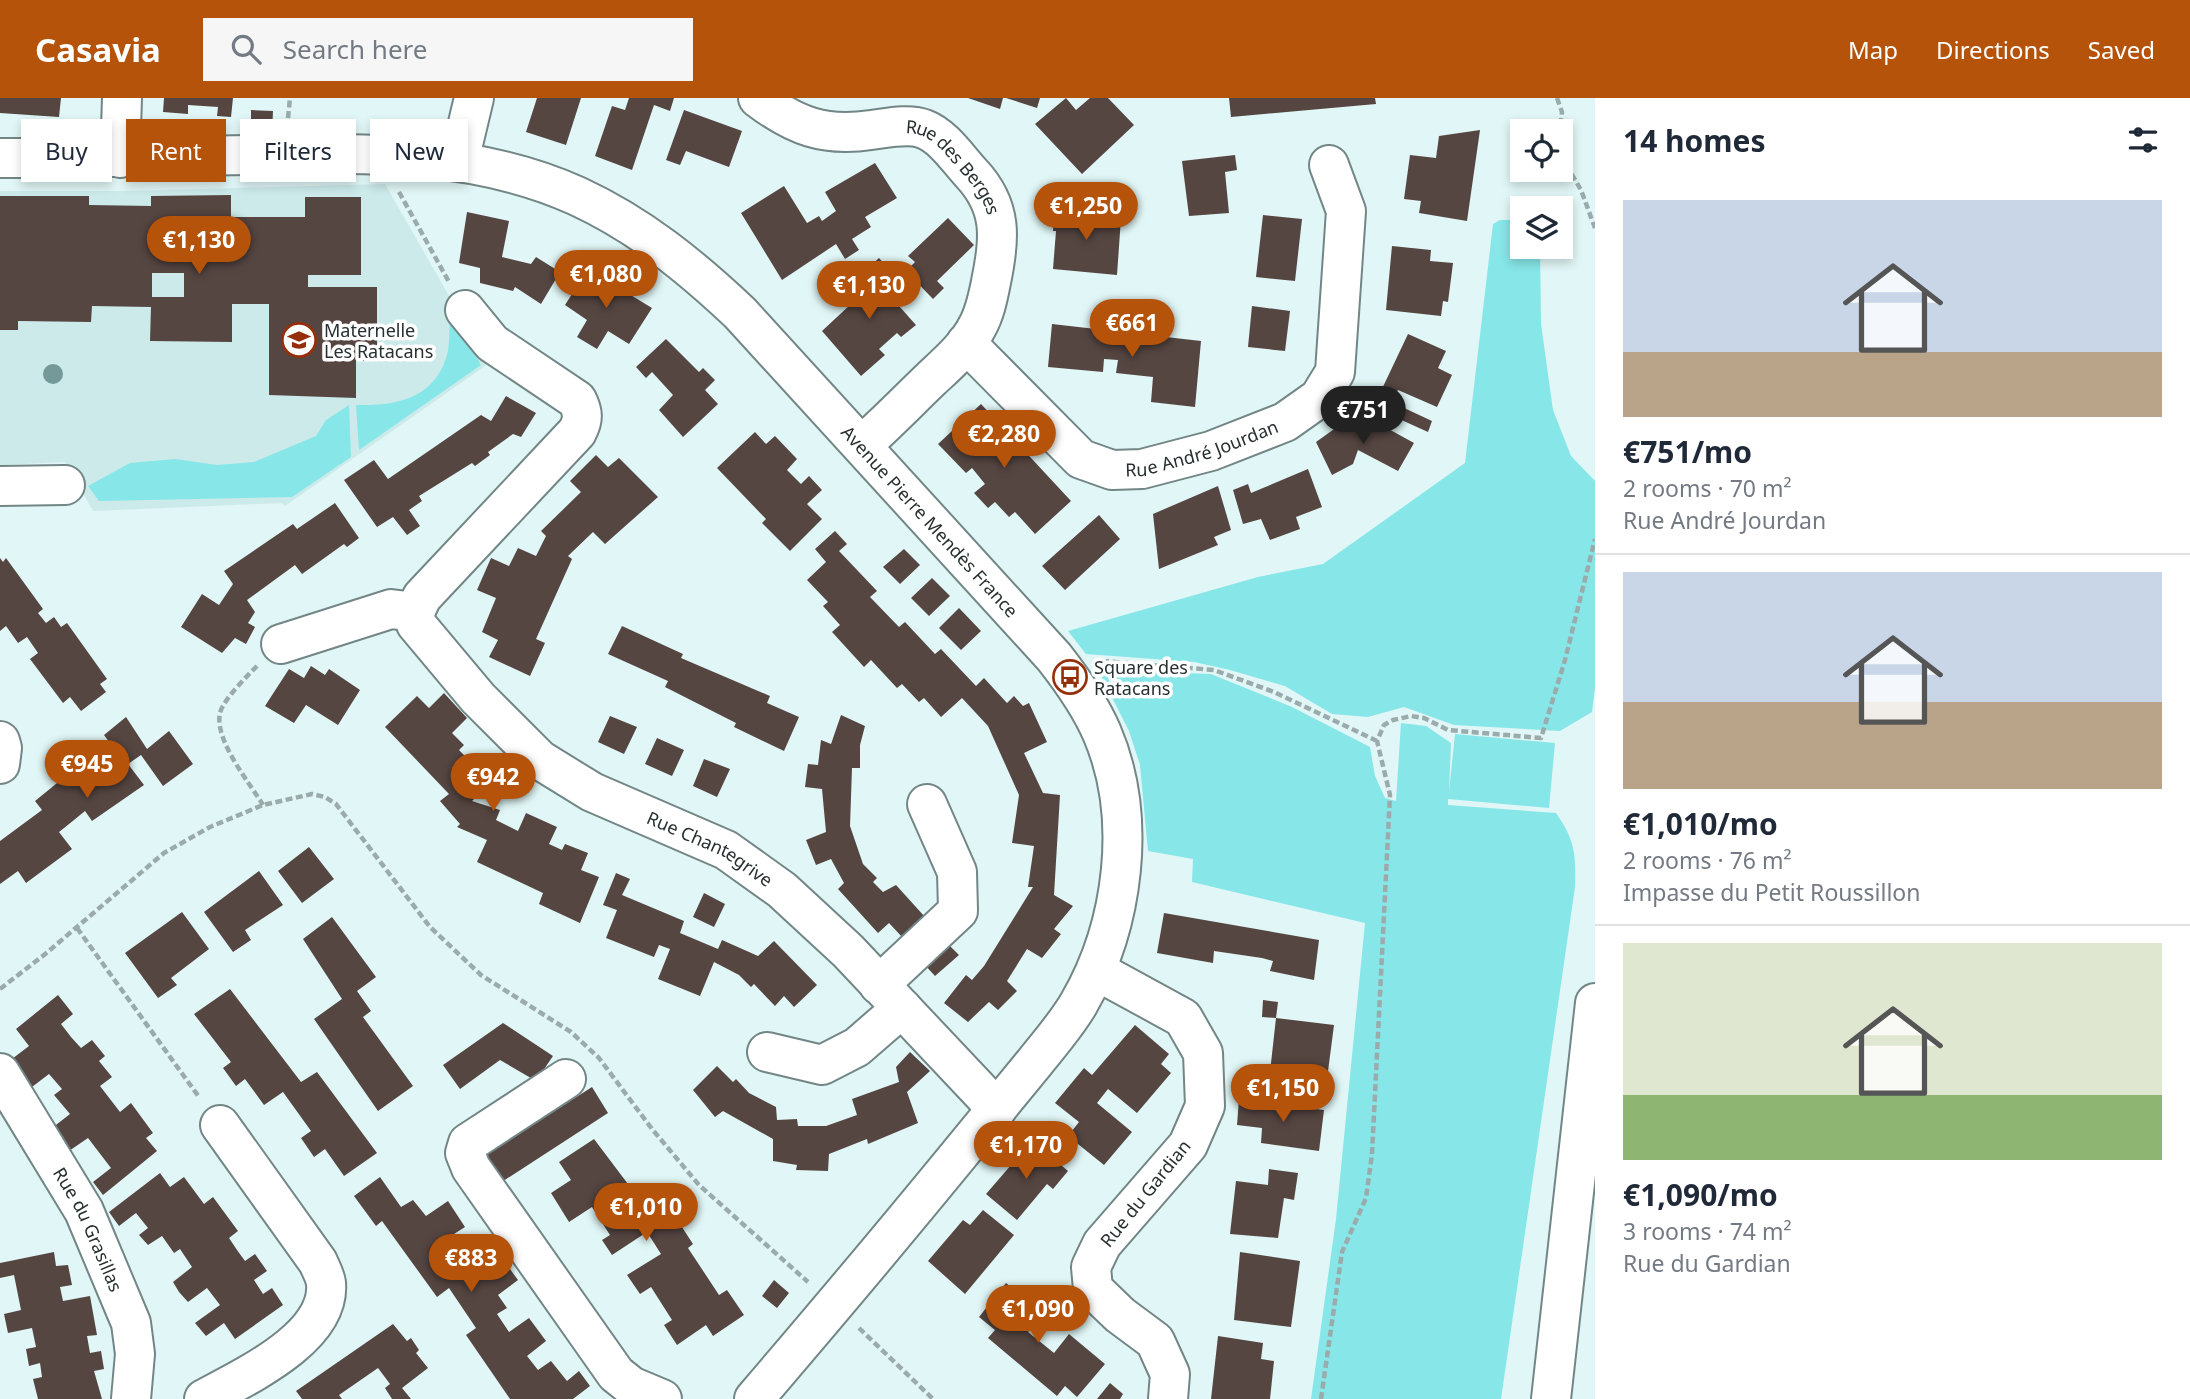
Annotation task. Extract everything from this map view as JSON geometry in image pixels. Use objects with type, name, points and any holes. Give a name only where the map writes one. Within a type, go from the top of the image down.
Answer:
[{"type":"street","points":[[120,158],[122,98]]},
{"type":"street","points":[[468,123],[474,98]]},
{"type":"street","name":"Rue des Berges","points":[[758,98],[782,116],[807,128],[832,132],[896,127],[924,129],[944,143],[981,184],[994,207],[999,234],[988,299],[977,329],[956,356],[862,445]]},
{"type":"street","name":"Avenue Pierre Mendès France","points":[[0,158],[370,154]]},
{"type":"street","name":"Avenue Pierre Mendès France","points":[[468,163],[518,175],[576,195],[635,227],[689,265],[740,313],[1054,657],[1092,712],[1103,735],[1115,775],[1121,825],[1122,867],[1117,907],[1097,971],[1065,1024],[997,1109],[754,1399]]},
{"type":"street","name":"Rue André Jourdan","points":[[966,342],[1081,459],[1112,470],[1142,470],[1211,451],[1285,422],[1319,398],[1335,372],[1346,211],[1329,164]]},
{"type":"street","points":[[281,644],[391,610],[415,612],[422,597],[577,432],[582,423],[583,411],[577,400],[492,342],[465,310]]},
{"type":"street","points":[[0,486],[65,485]]},
{"type":"street","name":"Rue Chantegrive","points":[[415,612],[416,624],[478,698],[540,760],[592,792],[726,850],[782,890],[848,951],[997,1109]]},
{"type":"street","points":[[0,741],[0,764]]},
{"type":"street","points":[[767,1052],[822,1065],[857,1047],[890,997],[958,911],[957,872],[927,804]]},
{"type":"street","name":"Rue du Gardian","points":[[1097,971],[1184,1018],[1203,1053],[1205,1106],[1188,1145],[1102,1244],[1091,1267],[1093,1289],[1120,1315],[1155,1341],[1170,1374],[1168,1399]]},
{"type":"street","points":[[1551,1399],[1595,1003]]},
{"type":"street","name":"Rue du Grasillas","points":[[0,1073],[84,1211],[131,1323],[135,1354],[131,1399]]},
{"type":"street","points":[[566,1079],[468,1143],[465,1153],[471,1168],[616,1374],[631,1386],[662,1399]]},
{"type":"street","points":[[204,1399],[277,1359],[301,1337],[318,1314],[326,1294],[326,1279],[318,1262],[220,1125]]},
{"type":"path","points":[[1558,98],[1561,119]]},
{"type":"path","points":[[1573,176],[1595,228]]},
{"type":"path","points":[[394,182],[465,310]]},
{"type":"path","points":[[1321,1399],[1342,1252],[1366,1198],[1372,1154],[1390,795],[1377,741],[1384,725],[1411,716],[1424,718],[1448,730],[1541,738],[1595,539]]},
{"type":"path","points":[[263,805],[225,742],[220,727],[220,711],[253,670],[281,644]]},
{"type":"path","points":[[1054,657],[1070,650],[1083,660],[1214,670],[1274,692],[1377,741]]},
{"type":"path","points":[[0,989],[77,928],[164,853],[210,827],[263,805],[312,794],[325,797],[336,804],[430,927],[481,975],[571,1032],[599,1058],[652,1129],[699,1185],[834,1305],[933,1399]]},
{"type":"path","points":[[77,928],[220,1125]]},
{"type":"shaded area","name":"Maternelle Les Ratacans","points":[[385,184],[488,364],[285,506],[282,503],[93,511],[65,462],[0,465],[0,191],[120,191]]},
{"type":"shaded area","points":[[1500,220],[1510,220],[1510,259],[1540,259],[1541,324],[1553,410],[1571,456],[1595,481],[1595,688],[1592,712],[1560,731],[1454,725],[1404,707],[1368,717],[1332,714],[1285,686],[1230,670],[1194,662],[1086,654],[1068,631],[1258,577],[1323,564],[1465,463],[1493,224]]},
{"type":"shaded area","points":[[450,312],[481,365],[359,450],[356,405],[401,401],[425,389],[443,367],[448,351]]},
{"type":"shaded area","points":[[349,405],[351,457],[292,497],[99,501],[88,486],[130,463],[175,459],[217,465],[254,462],[316,436],[326,420]]},
{"type":"shaded area","points":[[1098,670],[1211,674],[1292,707],[1370,747],[1375,776],[1385,798],[1396,801],[1401,723],[1426,726],[1451,743],[1449,792],[1455,734],[1555,743],[1549,808],[1448,799],[1448,805],[1556,813],[1571,840],[1574,856],[1575,887],[1501,1399],[1311,1399],[1336,1219],[1365,923],[1192,882],[1193,859],[1148,851],[1140,765],[1129,731]]},
{"type":"building","points":[[0,98],[61,98],[59,117],[0,113]]},
{"type":"building","points":[[164,98],[233,98],[231,117],[217,116],[218,107],[188,105],[188,114],[163,112]]},
{"type":"building","points":[[537,98],[581,98],[566,145],[526,132]]},
{"type":"building","points":[[629,98],[674,98],[670,111],[654,105],[632,170],[595,156],[612,106],[625,110]]},
{"type":"building","points":[[968,98],[1003,98],[1000,109]]},
{"type":"building","points":[[1006,98],[1040,98],[1037,108]]},
{"type":"building","points":[[1066,98],[1076,110],[1090,98],[1108,98],[1134,125],[1082,174],[1035,124]]},
{"type":"building","points":[[1229,98],[1375,98],[1376,104],[1231,117]]},
{"type":"building","points":[[251,110],[273,111],[273,119],[251,119]]},
{"type":"building","points":[[684,110],[742,131],[729,167],[686,151],[680,165],[666,160]]},
{"type":"building","points":[[1480,130],[1467,221],[1419,213],[1421,201],[1404,199],[1410,155],[1436,158],[1439,136]]},
{"type":"building","points":[[1235,155],[1237,170],[1225,172],[1229,213],[1189,216],[1182,161]]},
{"type":"building","points":[[875,163],[897,198],[865,217],[871,227],[852,239],[859,250],[845,259],[836,244],[782,280],[741,213],[784,186],[807,223],[819,216],[822,221],[836,211],[825,192]]},
{"type":"building","points":[[231,195],[231,217],[305,217],[305,197],[361,197],[361,275],[308,275],[308,287],[377,287],[377,361],[356,361],[356,398],[269,395],[269,304],[232,304],[232,342],[150,341],[151,307],[92,306],[91,322],[18,321],[18,330],[0,330],[0,196],[89,196],[89,205],[151,206],[151,196]],"holes":[[[152,273],[184,273],[184,297],[152,297]]]},
{"type":"building","points":[[1055,206],[1085,208],[1084,214],[1121,218],[1117,275],[1053,269]]},
{"type":"building","points":[[467,212],[509,221],[502,257],[531,264],[536,257],[560,272],[541,304],[515,287],[513,291],[480,283],[480,268],[459,263]]},
{"type":"building","points":[[1263,215],[1302,219],[1295,281],[1256,277]]},
{"type":"building","points":[[948,218],[974,245],[937,281],[944,288],[933,299],[906,271],[915,262],[908,256]]},
{"type":"building","points":[[1392,246],[1431,250],[1430,261],[1453,263],[1448,302],[1443,301],[1441,316],[1386,310]]},
{"type":"building","points":[[879,258],[895,276],[882,287],[916,325],[901,337],[897,333],[879,349],[885,355],[861,376],[822,331],[865,291],[854,281]]},
{"type":"building","points":[[588,269],[652,308],[629,344],[608,331],[597,349],[577,337],[587,320],[565,305]]},
{"type":"building","points":[[1252,306],[1290,311],[1285,351],[1248,347]]},
{"type":"building","points":[[1052,324],[1201,341],[1195,407],[1151,402],[1153,377],[1116,373],[1118,360],[1104,359],[1103,372],[1048,367]]},
{"type":"building","points":[[1408,334],[1446,351],[1438,368],[1452,375],[1437,407],[1398,390],[1394,398],[1381,391]]},
{"type":"building","points":[[666,339],[699,372],[703,368],[715,380],[705,390],[718,404],[683,437],[659,410],[673,395],[652,372],[646,378],[636,367]]},
{"type":"building","points":[[506,396],[536,413],[521,437],[513,434],[488,452],[490,455],[475,466],[472,463],[419,496],[422,501],[409,510],[420,526],[407,535],[393,517],[377,527],[344,480],[374,460],[388,479],[481,415],[491,421]]},
{"type":"building","points":[[981,404],[1071,501],[1035,534],[1015,512],[1009,517],[995,502],[988,508],[974,493],[985,484],[972,468],[966,473],[938,444]]},
{"type":"building","points":[[1402,407],[1432,421],[1428,432],[1397,418]]},
{"type":"building","points":[[1365,416],[1414,443],[1398,471],[1358,450],[1353,464],[1332,475],[1316,442],[1344,422],[1357,430]]},
{"type":"building","points":[[755,432],[766,444],[775,436],[797,459],[787,470],[801,484],[809,476],[822,490],[807,504],[822,519],[790,551],[762,523],[766,519],[717,468]]},
{"type":"building","points":[[596,455],[608,467],[619,458],[658,497],[605,544],[593,532],[568,556],[572,559],[536,639],[545,643],[530,676],[489,657],[498,640],[482,632],[496,598],[477,590],[491,558],[509,566],[518,548],[536,556],[546,536],[541,531],[581,492],[570,481]]},
{"type":"building","points":[[1308,469],[1322,507],[1296,517],[1300,529],[1270,540],[1261,519],[1243,524],[1233,490],[1248,484],[1251,493]]},
{"type":"building","points":[[1218,486],[1231,530],[1214,537],[1218,545],[1159,569],[1153,514]]},
{"type":"building","points":[[335,503],[359,538],[347,547],[344,544],[302,574],[295,565],[247,600],[255,612],[248,623],[255,627],[246,644],[235,638],[222,653],[181,627],[202,594],[219,605],[233,584],[224,571],[293,524],[297,529]]},
{"type":"building","points":[[1099,515],[1120,539],[1065,590],[1042,566]]},
{"type":"building","points":[[835,531],[847,544],[839,551],[877,591],[870,597],[899,627],[905,622],[935,654],[941,649],[976,686],[984,678],[1007,703],[1014,696],[1023,706],[1029,703],[1047,742],[1024,753],[1043,793],[1060,795],[1054,895],[1073,906],[1054,929],[1061,934],[1042,958],[1027,949],[1007,981],[1017,991],[998,1010],[989,1002],[968,1022],[944,1003],[966,975],[972,980],[984,966],[1033,887],[1028,887],[1034,846],[1012,843],[1019,795],[988,726],[962,698],[941,717],[924,698],[919,702],[902,684],[897,688],[871,660],[864,667],[832,632],[840,625],[823,606],[828,602],[807,580],[826,562],[815,549]]},
{"type":"building","points":[[904,549],[920,565],[900,584],[883,567]]},
{"type":"building","points":[[0,558],[3,562],[6,558],[43,609],[38,613],[46,623],[54,617],[61,627],[67,623],[107,679],[100,684],[106,692],[81,711],[70,697],[63,703],[30,659],[38,653],[27,637],[18,643],[6,626],[0,631]]},
{"type":"building","points":[[932,578],[950,596],[929,616],[911,598]]},
{"type":"building","points":[[959,608],[981,631],[961,650],[939,628]]},
{"type":"building","points":[[622,626],[683,654],[681,658],[770,696],[767,703],[799,717],[784,751],[734,727],[736,723],[665,687],[668,681],[608,654]]},
{"type":"building","points":[[311,666],[325,675],[329,669],[360,690],[338,725],[306,705],[294,723],[265,706],[289,669],[304,678]]},
{"type":"building","points":[[444,693],[467,718],[452,733],[464,745],[459,750],[477,768],[464,779],[478,795],[472,801],[500,810],[496,820],[518,831],[526,813],[557,827],[549,844],[562,850],[565,844],[588,853],[581,870],[599,877],[580,923],[539,904],[543,893],[477,862],[487,840],[457,827],[460,824],[440,801],[449,794],[385,727],[417,696],[429,708]]},
{"type":"building","points":[[841,715],[865,726],[860,745],[860,768],[852,768],[850,826],[863,864],[877,878],[873,882],[883,892],[896,885],[925,917],[903,938],[889,923],[878,933],[838,889],[844,883],[831,859],[816,865],[806,840],[826,832],[822,789],[805,787],[808,764],[818,765],[821,740],[831,744]]},
{"type":"building","points":[[610,716],[637,727],[624,754],[598,742]]},
{"type":"building","points":[[126,717],[147,749],[169,731],[193,764],[163,786],[141,755],[128,764],[144,785],[92,821],[85,811],[59,832],[72,849],[26,883],[18,871],[0,884],[0,841],[42,810],[35,801],[62,779],[67,786],[115,750],[104,735]]},
{"type":"building","points":[[657,738],[684,750],[672,776],[645,764]]},
{"type":"building","points":[[704,759],[730,769],[717,797],[693,786]]},
{"type":"building","points":[[309,847],[334,879],[302,903],[278,871]]},
{"type":"building","points":[[259,871],[283,905],[245,930],[251,940],[233,952],[204,912]]},
{"type":"building","points":[[616,873],[630,879],[622,895],[684,921],[680,933],[718,949],[722,940],[758,956],[774,941],[817,985],[794,1007],[784,996],[775,1006],[754,984],[751,987],[739,975],[714,962],[700,996],[658,979],[670,949],[659,945],[654,957],[606,938],[617,910],[603,905]]},
{"type":"building","points":[[704,893],[725,904],[714,927],[693,917]]},
{"type":"building","points":[[182,912],[209,949],[171,978],[177,985],[158,998],[125,953]]},
{"type":"building","points":[[1164,913],[1319,940],[1314,980],[1270,971],[1273,961],[1262,958],[1214,951],[1213,963],[1157,953]]},
{"type":"building","points":[[332,917],[376,977],[357,991],[371,1011],[363,1017],[413,1086],[378,1111],[314,1019],[342,999],[303,939]]},
{"type":"building","points":[[947,943],[959,955],[935,976],[924,964]]},
{"type":"building","points":[[230,989],[301,1082],[317,1072],[377,1153],[344,1176],[325,1149],[314,1157],[301,1138],[311,1131],[283,1092],[264,1105],[245,1079],[236,1086],[223,1068],[231,1062],[194,1014]]},
{"type":"building","points":[[58,995],[73,1014],[61,1024],[71,1037],[81,1048],[92,1040],[105,1056],[99,1061],[112,1077],[100,1086],[120,1112],[131,1103],[153,1133],[146,1138],[157,1151],[103,1195],[93,1182],[111,1168],[88,1138],[69,1151],[52,1128],[70,1114],[54,1095],[62,1089],[49,1074],[28,1090],[8,1062],[29,1046],[16,1029]]},
{"type":"building","points":[[1263,1000],[1278,1002],[1276,1018],[1262,1017]]},
{"type":"building","points":[[1276,1018],[1334,1025],[1327,1079],[1270,1072]]},
{"type":"building","points":[[503,1023],[553,1056],[536,1081],[500,1060],[460,1089],[443,1065]]},
{"type":"building","points":[[1135,1025],[1169,1054],[1161,1064],[1171,1073],[1137,1113],[1108,1089],[1097,1103],[1132,1132],[1104,1165],[1068,1136],[1079,1122],[1055,1103],[1084,1068],[1092,1075]]},
{"type":"building","points":[[910,1052],[930,1071],[907,1092],[918,1123],[868,1144],[867,1139],[829,1154],[828,1171],[796,1170],[797,1165],[773,1161],[773,1139],[723,1111],[715,1117],[693,1090],[717,1066],[733,1082],[736,1079],[749,1093],[776,1107],[777,1120],[797,1119],[798,1126],[826,1126],[857,1115],[852,1099],[899,1082],[896,1067]]},
{"type":"building","points":[[592,1087],[608,1113],[494,1187],[477,1161]]},
{"type":"building","points":[[1239,1099],[1324,1110],[1319,1151],[1261,1143],[1262,1128],[1237,1125]]},
{"type":"building","points":[[594,1139],[637,1196],[643,1192],[652,1205],[663,1198],[693,1244],[688,1248],[719,1295],[727,1290],[744,1315],[713,1336],[706,1325],[677,1345],[664,1325],[672,1320],[651,1287],[640,1294],[627,1275],[661,1254],[647,1232],[612,1255],[602,1240],[610,1235],[592,1207],[569,1222],[551,1193],[571,1180],[559,1162]]},
{"type":"building","points":[[1036,1144],[1068,1171],[1053,1189],[1047,1184],[1017,1220],[986,1194],[1018,1157],[1022,1161]]},
{"type":"building","points":[[1269,1169],[1298,1173],[1294,1200],[1284,1198],[1278,1238],[1230,1234],[1236,1181],[1268,1185]]},
{"type":"building","points":[[160,1173],[170,1187],[184,1177],[204,1204],[213,1197],[238,1231],[229,1238],[245,1261],[255,1254],[267,1271],[254,1280],[263,1294],[272,1288],[283,1305],[235,1339],[224,1323],[206,1336],[195,1323],[220,1305],[207,1288],[188,1302],[179,1292],[173,1282],[192,1267],[180,1249],[174,1253],[162,1236],[148,1245],[139,1235],[148,1228],[136,1213],[119,1226],[109,1212]]},
{"type":"building","points":[[380,1177],[401,1207],[413,1200],[426,1216],[448,1201],[465,1227],[443,1241],[453,1256],[464,1248],[477,1267],[499,1254],[518,1280],[498,1295],[507,1308],[497,1314],[509,1332],[529,1318],[546,1341],[527,1356],[538,1370],[551,1361],[567,1381],[579,1371],[590,1386],[573,1399],[510,1399],[466,1335],[476,1328],[449,1288],[437,1297],[382,1221],[376,1226],[354,1196]]},
{"type":"building","points":[[983,1210],[1014,1235],[965,1294],[928,1261],[963,1220],[970,1225]]},
{"type":"building","points":[[54,1252],[56,1266],[68,1265],[72,1285],[60,1287],[63,1301],[90,1296],[97,1335],[87,1336],[90,1353],[101,1351],[104,1369],[94,1371],[102,1399],[38,1399],[33,1379],[42,1377],[40,1363],[29,1366],[26,1349],[36,1347],[32,1328],[8,1333],[4,1314],[21,1310],[14,1275],[0,1278],[0,1263]]},
{"type":"building","points":[[1240,1252],[1300,1261],[1291,1327],[1234,1320]]},
{"type":"building","points":[[774,1280],[789,1293],[777,1308],[762,1296]]},
{"type":"building","points":[[1006,1283],[1043,1314],[1028,1332],[1054,1353],[1069,1334],[1105,1364],[1077,1397],[1065,1386],[1057,1396],[988,1338],[995,1330],[979,1317]]},
{"type":"building","points":[[393,1324],[407,1341],[411,1338],[419,1350],[416,1353],[428,1368],[402,1388],[411,1399],[392,1399],[385,1388],[390,1384],[378,1368],[339,1395],[342,1399],[302,1399],[296,1391]]},
{"type":"building","points":[[1218,1336],[1263,1343],[1261,1359],[1274,1361],[1270,1399],[1211,1399]]},
{"type":"building","points":[[1110,1383],[1123,1394],[1120,1399],[1097,1399]]},
{"type":"place","name":"Maternelle Les Ratacans","points":[[299,340]]},
{"type":"place","name":"Square des Ratacans","points":[[1070,677]]}]
